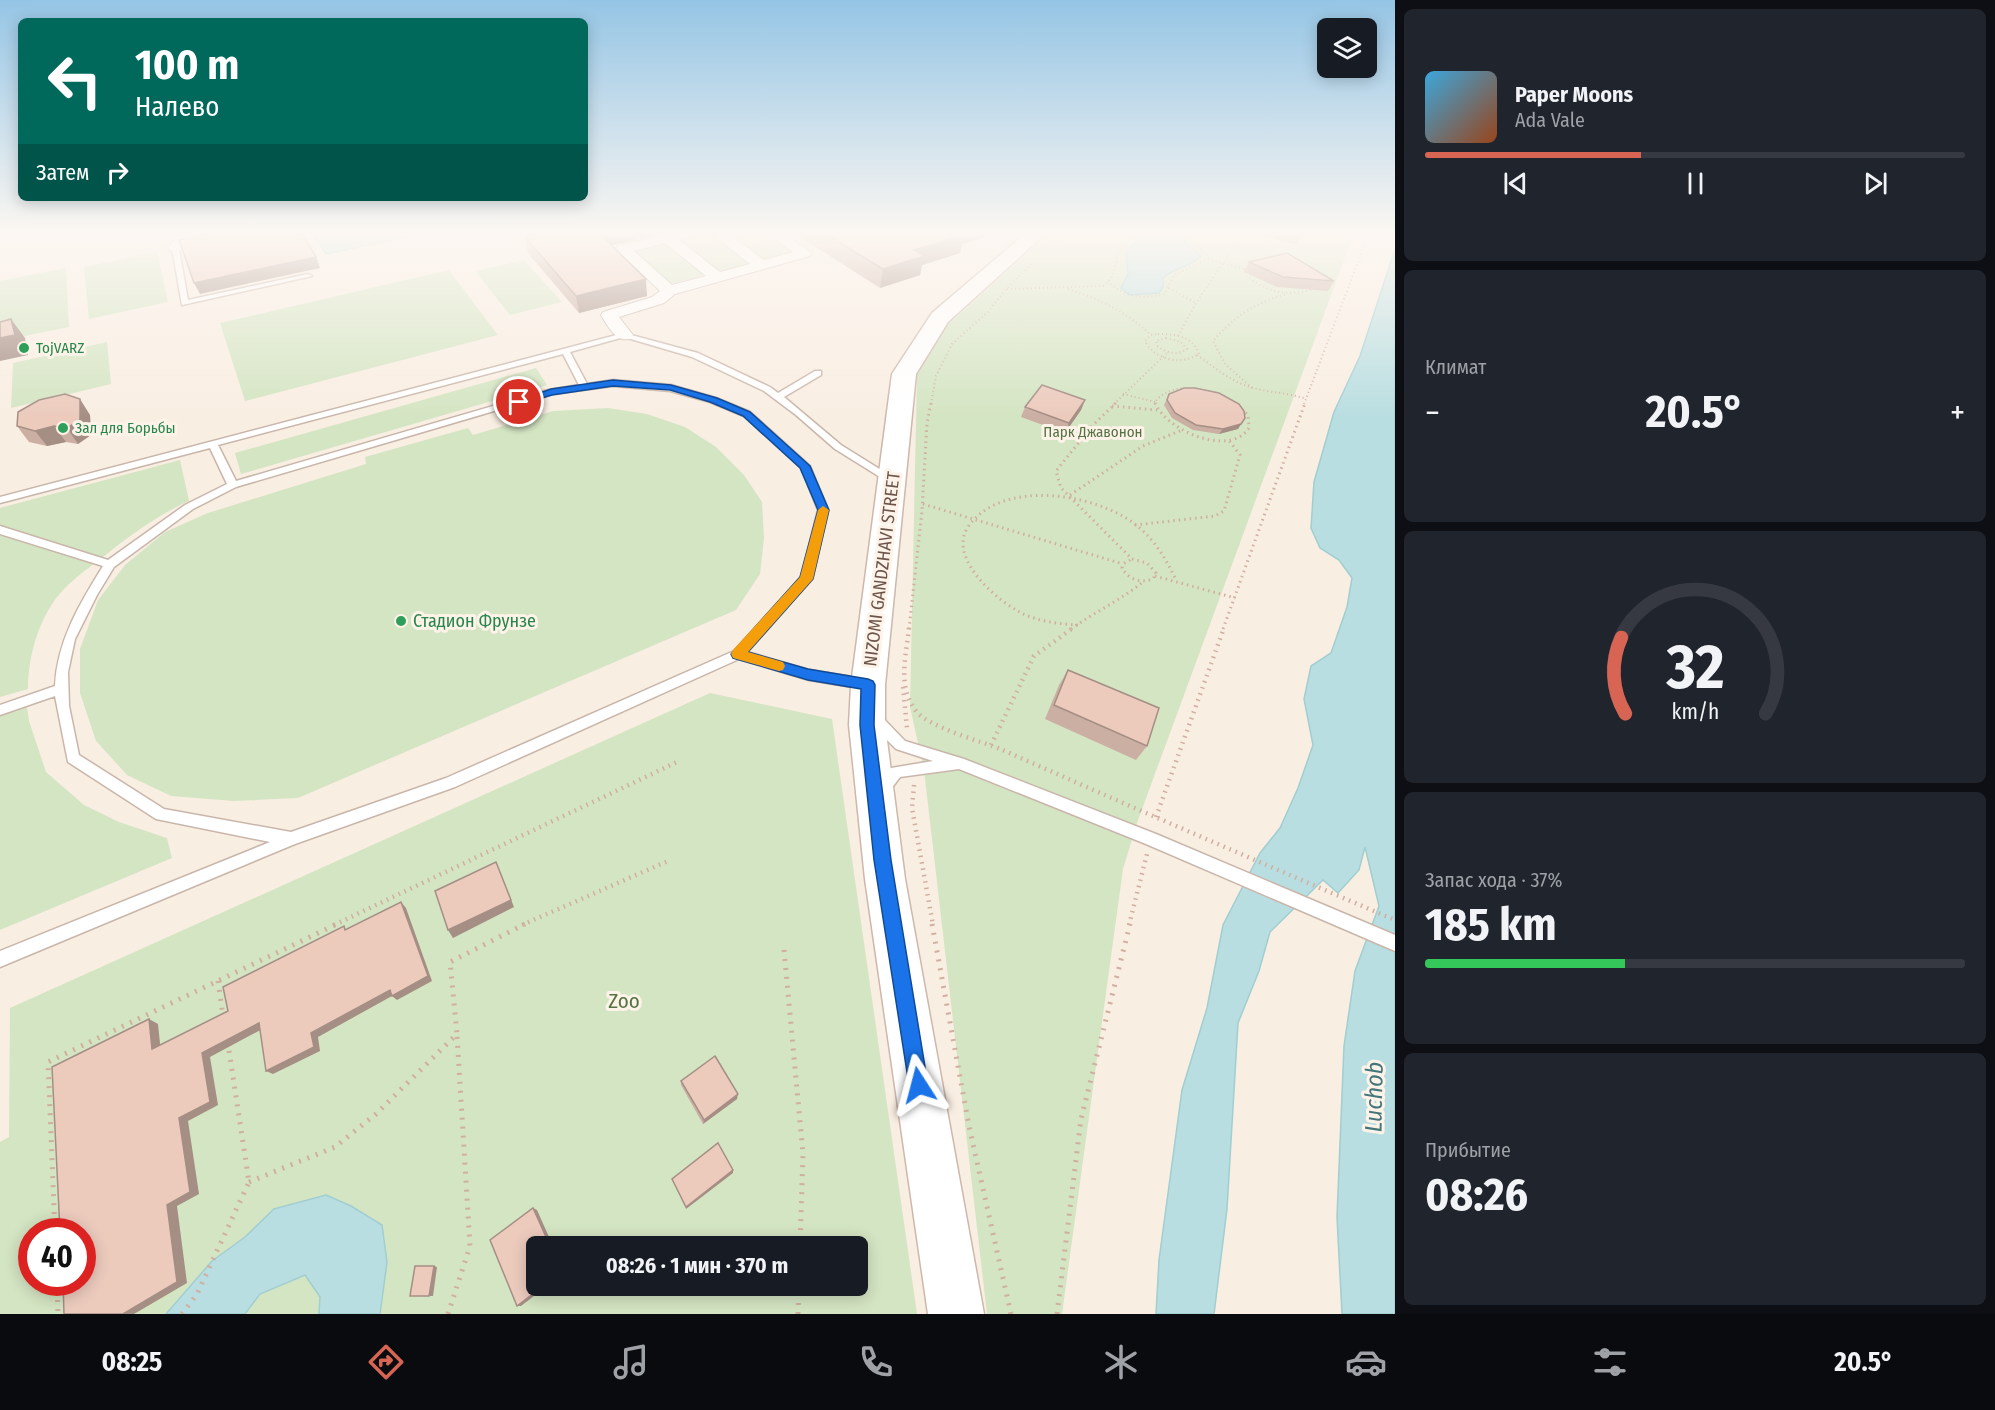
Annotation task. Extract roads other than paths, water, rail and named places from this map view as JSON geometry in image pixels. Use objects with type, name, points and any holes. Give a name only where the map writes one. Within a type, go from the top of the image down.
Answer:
[{"type":"street","points":[[624,335],[609,315],[657,300],[665,294]]},
{"type":"street","name":"NIZOMI GANDZHAVI STREET","points":[[956,1314],[885,879],[867,725],[868,697],[904,374],[940,318],[967,294]]},
{"type":"lane","points":[[183,294],[185,303],[225,294]]},
{"type":"lane","points":[[0,500],[624,335],[695,355],[767,389],[838,447],[891,480]]},
{"type":"lane","points":[[565,351],[584,387]]},
{"type":"lane","points":[[778,397],[818,374]]},
{"type":"lane","points":[[0,959],[291,840],[450,783],[738,654],[806,579],[823,510],[805,466],[747,414],[714,400],[671,388],[613,383],[584,387],[551,392],[233,485],[189,507],[110,564],[92,593],[68,643],[60,689],[73,758],[160,815],[291,840]]},
{"type":"lane","points":[[212,443],[233,485]]},
{"type":"lane","points":[[0,531],[110,564]]},
{"type":"lane","points":[[738,654],[808,675],[868,697],[886,731],[901,745],[959,763],[1151,839],[1395,944]]},
{"type":"lane","points":[[0,710],[60,689]]},
{"type":"lane","points":[[875,801],[896,772],[959,763]]},
{"type":"water","name":"Luchob","points":[[1380,294],[1395,294],[1395,1314],[1342,1314],[1337,1217],[1344,1046],[1355,971],[1379,906],[1365,847],[1359,870],[1338,893],[1323,880],[1270,932],[1259,971],[1238,1023],[1227,1209],[1214,1314],[1156,1314],[1159,1260],[1182,1090],[1207,1008],[1223,925],[1260,853],[1280,828],[1298,788],[1313,745],[1304,699],[1311,666],[1331,653],[1347,607],[1352,578],[1339,560],[1320,548],[1311,528],[1314,482],[1334,412],[1360,356]]},
{"type":"water","points":[[326,1195],[351,1206],[382,1225],[387,1262],[380,1314],[319,1314],[320,1297],[305,1275],[260,1294],[245,1314],[166,1314],[212,1261],[245,1237],[274,1209]]},
{"type":"place","name":"TojVARZ","points":[[24,348]]},
{"type":"place","name":"Зал для Борьбы","points":[[63,428]]},
{"type":"place","name":"Стадион Фрунзе","points":[[401,621]]},
{"type":"park label","name":"Парк Джавонон","points":[[1093,432]]},
{"type":"park label","name":"Zoo","points":[[624,1001]]}]
